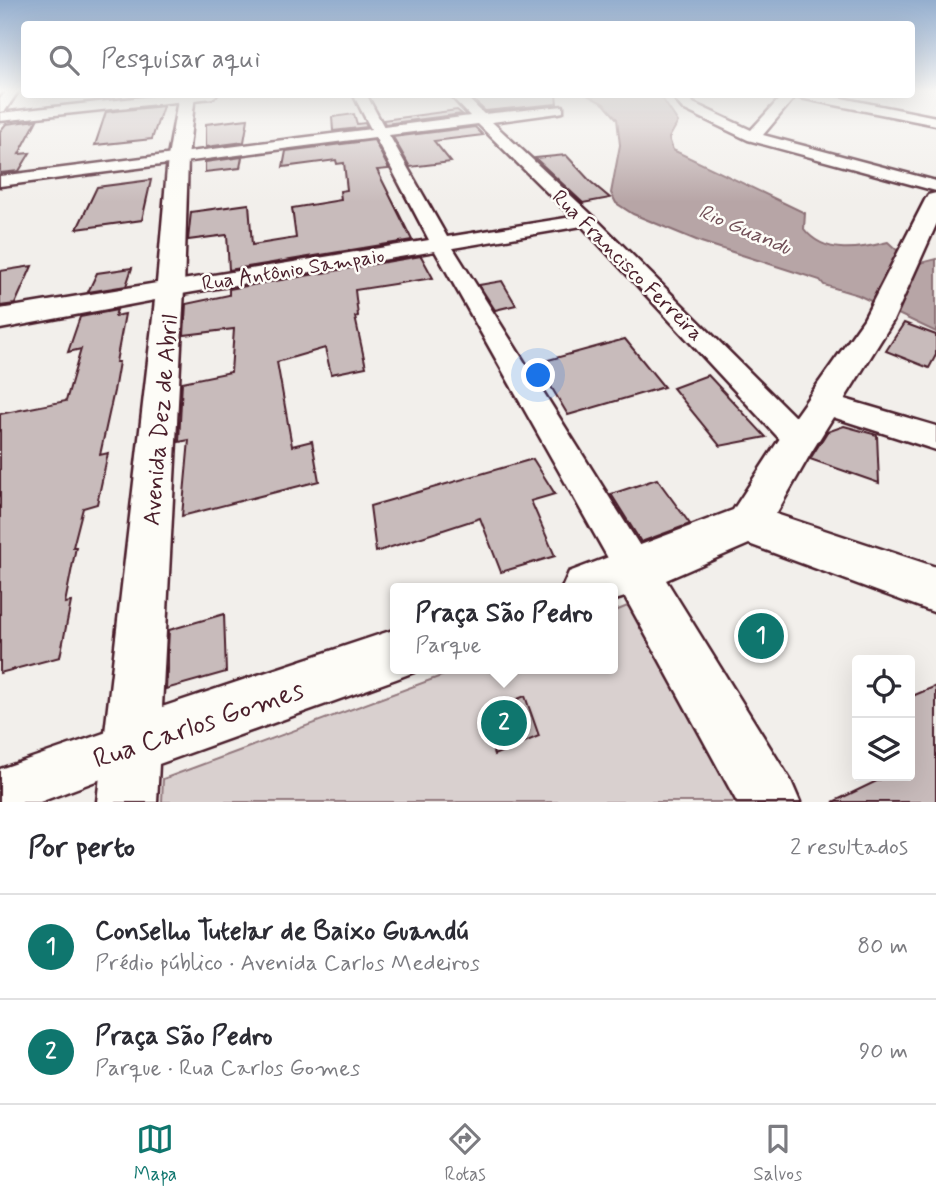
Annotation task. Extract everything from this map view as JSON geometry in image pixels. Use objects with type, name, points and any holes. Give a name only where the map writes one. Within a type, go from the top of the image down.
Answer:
[{"type":"street","name":"Avenida Dez de Abril","points":[[127,802],[182,127]]},
{"type":"street","points":[[378,127],[442,246],[770,802]]},
{"type":"street","points":[[0,181],[410,127]]},
{"type":"street","name":"Rua Francisco Ferreira","points":[[489,127],[586,220],[799,440]]},
{"type":"street","points":[[733,127],[753,137],[936,186]]},
{"type":"street","points":[[753,137],[761,127]]},
{"type":"street","points":[[600,583],[748,524],[799,440],[878,321],[936,200]]},
{"type":"street","name":"Rua Antônio Sampaio","points":[[0,319],[586,220]]},
{"type":"street","points":[[824,404],[936,438]]},
{"type":"street","points":[[748,524],[936,590]]},
{"type":"street","name":"Rua Carlos Gomes","points":[[0,793],[390,656]]},
{"type":"shaded area","points":[[630,605],[737,802],[162,802],[163,779],[446,674],[618,674],[618,610]]},
{"type":"water","name":"Rio Guandu","points":[[618,127],[675,127],[669,138],[673,150],[805,213],[804,229],[812,238],[832,247],[843,248],[888,242],[913,265],[936,259],[936,332],[858,295],[824,285],[820,280],[701,242],[633,214],[616,203],[611,193],[620,145]]},
{"type":"building","points":[[3,127],[33,127],[19,154],[30,153],[19,171],[0,173],[0,131]]},
{"type":"building","points":[[101,127],[156,127],[152,139],[95,145]]},
{"type":"building","points":[[206,127],[247,127],[244,142],[206,147]]},
{"type":"building","points":[[333,127],[363,127],[333,131]]},
{"type":"building","points":[[472,127],[475,127],[483,135],[434,141],[451,162],[410,167],[393,137]]},
{"type":"building","points":[[374,140],[389,169],[377,170],[412,240],[229,270],[227,235],[188,240],[191,212],[249,204],[252,245],[296,238],[292,208],[341,200],[340,191],[347,190],[344,163],[337,164],[336,160],[283,167],[286,151]]},
{"type":"building","points":[[566,155],[610,198],[583,203],[535,158]]},
{"type":"building","points":[[242,157],[240,168],[205,172],[205,162]]},
{"type":"building","points":[[151,180],[142,220],[77,229],[97,187]]},
{"type":"building","points":[[421,256],[433,278],[355,290],[358,316],[355,317],[366,367],[331,374],[325,348],[277,362],[292,446],[312,441],[319,481],[182,516],[189,440],[179,442],[182,382],[231,372],[234,329],[184,335],[186,304],[229,295],[229,289]]},
{"type":"building","points":[[32,266],[15,304],[0,306],[0,271]]},
{"type":"building","points":[[132,268],[126,286],[88,292],[97,273]]},
{"type":"building","points":[[502,281],[516,305],[495,310],[479,285]]},
{"type":"building","points":[[117,310],[115,316],[125,314],[116,362],[119,362],[114,391],[100,455],[108,453],[97,504],[83,508],[73,547],[76,547],[65,603],[71,602],[60,657],[0,673],[0,414],[66,401],[81,349],[68,352],[80,317]]},
{"type":"building","points":[[904,323],[936,335],[936,355],[929,368],[886,351]]},
{"type":"building","points":[[625,339],[664,387],[568,415],[537,363]]},
{"type":"building","points":[[708,375],[766,437],[720,446],[673,388]]},
{"type":"building","points":[[844,426],[877,435],[879,483],[810,459],[827,432]]},
{"type":"building","points":[[533,459],[555,494],[531,501],[555,556],[501,572],[480,518],[376,552],[370,506]]},
{"type":"building","points":[[657,479],[690,524],[641,542],[611,494]]},
{"type":"building","points":[[224,614],[226,672],[166,689],[169,630]]},
{"type":"building","points":[[936,686],[936,802],[833,802],[877,781],[915,781],[915,695]]},
{"type":"building","points":[[525,696],[539,736],[494,755],[482,713]]},
{"type":"place","name":"Conselho Tutelar de Baixo Guandú","points":[[761,636]]},
{"type":"place","name":"Praça São Pedro","points":[[504,723]]}]
